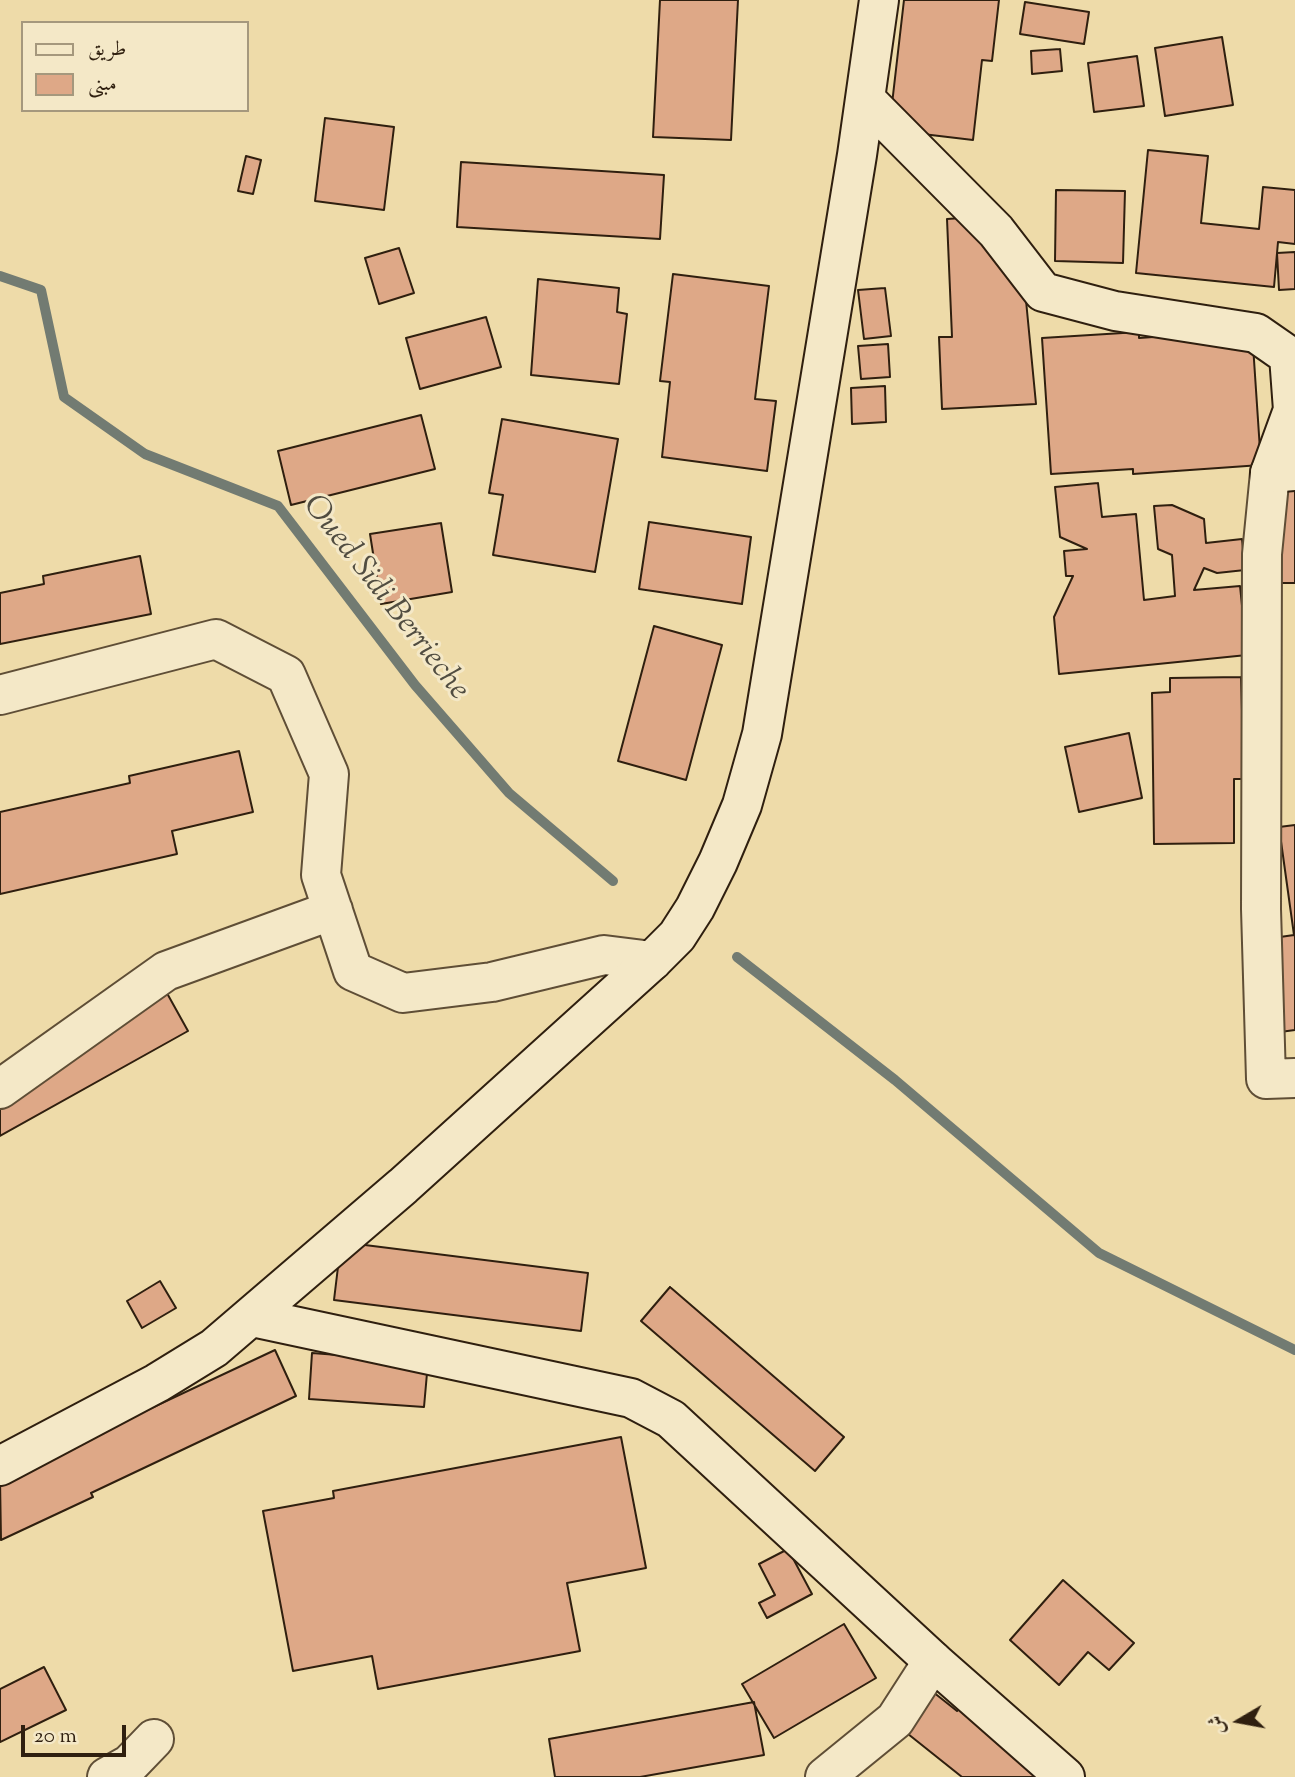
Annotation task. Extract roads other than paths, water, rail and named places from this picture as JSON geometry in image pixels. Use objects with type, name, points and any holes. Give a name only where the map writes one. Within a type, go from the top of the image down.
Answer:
[{"type":"street","points":[[0,1466],[157,1383],[214,1348],[402,1186],[652,961],[677,936],[695,908],[742,805],[762,734],[879,0]]},
{"type":"street","points":[[865,99],[996,230],[1042,292],[1115,311],[1256,333],[1289,356],[1293,410],[1282,472],[1262,554],[1261,909],[1266,1079],[1295,1078]]},
{"type":"street","points":[[0,695],[216,639],[286,675],[329,774],[321,875],[354,971],[403,993],[492,982],[604,955],[652,961]]},
{"type":"street","points":[[0,1089],[166,971],[333,910]]},
{"type":"street","points":[[252,1317],[631,1398],[671,1419],[933,1661],[1065,1777]]},
{"type":"street","points":[[825,1777],[895,1720],[933,1661]]},
{"type":"street","points":[[107,1777],[130,1765],[153,1739]]},
{"type":"waterway","name":"Oued Sidi Berrieche","points":[[0,276],[41,290],[64,397],[145,454],[278,506],[415,685],[509,793],[613,881]]},
{"type":"waterway","points":[[737,957],[895,1080],[1099,1253],[1295,1350]]}]
